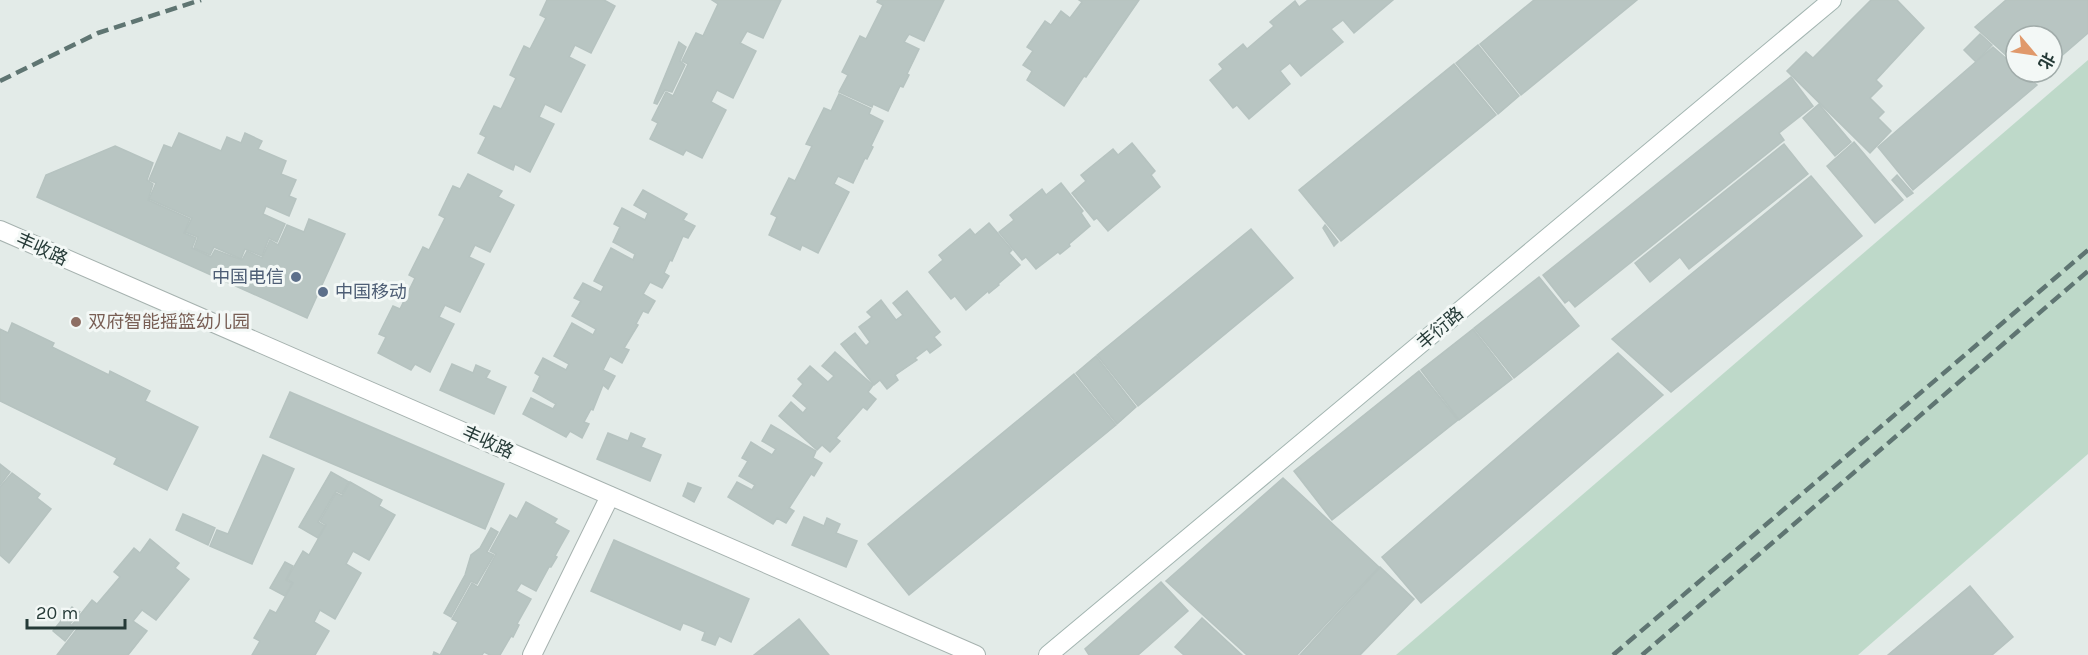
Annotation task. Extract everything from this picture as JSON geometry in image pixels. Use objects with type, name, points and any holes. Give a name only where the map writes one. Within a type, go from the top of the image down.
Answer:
[{"type":"street","name":"丰衍路","points":[[1048,655],[1832,0]]},
{"type":"street","name":"丰收路","points":[[0,230],[976,655]]},
{"type":"street","points":[[532,655],[610,496]]},
{"type":"green space","points":[[2088,60],[2088,454],[1858,655],[1396,655],[2060,84],[2064,84],[2064,81]]},
{"type":"building","points":[[547,0],[604,0],[615,6],[591,53],[575,45],[569,57],[585,65],[561,112],[545,104],[539,117],[554,124],[530,172],[515,164],[513,170],[478,153],[486,137],[480,134],[494,106],[501,109],[516,78],[510,75],[524,46],[530,49],[546,18],[540,15]]},
{"type":"building","points":[[712,0],[781,0],[763,38],[747,31],[740,43],[756,51],[733,98],[717,90],[711,102],[726,110],[702,158],[686,150],[683,155],[650,139],[658,123],[652,120],[666,92],[673,96],[688,64],[682,61],[696,33],[703,36],[718,4]]},
{"type":"building","points":[[878,0],[944,0],[924,41],[909,34],[904,42],[919,49],[903,87],[900,86],[888,111],[873,104],[872,107],[839,92],[848,75],[842,72],[860,36],[866,39],[883,5],[877,2]]},
{"type":"building","points":[[1079,0],[1139,0],[1064,106],[1027,80],[1032,71],[1023,65],[1033,51],[1027,47],[1045,21],[1051,25],[1061,11],[1070,18],[1082,2]]},
{"type":"building","points":[[1308,0],[1393,0],[1354,33],[1343,20],[1331,29],[1343,42],[1301,76],[1290,63],[1280,71],[1290,84],[1249,119],[1237,105],[1233,108],[1210,80],[1223,69],[1219,64],[1243,44],[1247,49],[1274,26],[1270,22],[1295,1],[1299,7]]},
{"type":"building","points":[[1534,0],[1637,0],[1521,95],[1480,44]]},
{"type":"building","points":[[1871,0],[1897,0],[1924,28],[1876,80],[1882,86],[1870,98],[1884,112],[1878,118],[1891,131],[1870,153],[1787,71],[1806,52],[1813,58]]},
{"type":"building","points":[[2006,0],[2088,0],[2088,33],[2064,54],[2064,24],[2004,24],[2004,53],[1975,27]]},
{"type":"building","points":[[1980,34],[1992,45],[1976,62],[1964,50]]},
{"type":"building","points":[[679,42],[686,47],[680,61],[685,65],[672,92],[665,90],[657,104],[654,103],[655,100]]},
{"type":"building","points":[[1478,45],[1519,96],[1498,114],[1456,63]]},
{"type":"building","points":[[1993,47],[2004,57],[2004,84],[2037,85],[1913,190],[1878,147]]},
{"type":"building","points":[[1454,64],[1496,115],[1341,241],[1299,190]]},
{"type":"building","points":[[1791,77],[1813,106],[1779,133],[1784,140],[1575,307],[1569,300],[1565,303],[1543,275]]},
{"type":"building","points":[[839,94],[871,109],[869,114],[883,121],[871,146],[873,147],[853,183],[838,176],[834,184],[849,192],[818,253],[802,245],[800,250],[769,235],[777,217],[771,214],[789,178],[795,181],[812,146],[806,144],[824,108],[831,111]]},
{"type":"building","points":[[1819,104],[1851,142],[1835,156],[1803,118]]},
{"type":"building","points":[[179,133],[221,151],[227,137],[241,143],[245,133],[262,141],[258,149],[286,161],[281,174],[296,180],[289,196],[296,199],[289,216],[266,206],[263,214],[285,224],[277,242],[269,238],[262,256],[245,249],[241,259],[214,247],[210,255],[194,248],[198,237],[185,232],[192,218],[149,199],[156,183],[149,180],[164,145],[172,148]]},
{"type":"building","points":[[1854,142],[1903,200],[1875,223],[1827,166]]},
{"type":"building","points":[[1132,143],[1155,171],[1151,175],[1160,187],[1108,231],[1097,218],[1094,220],[1072,193],[1086,181],[1081,175],[1113,149],[1118,155]]},
{"type":"building","points":[[1784,144],[1808,174],[1689,269],[1680,257],[1650,282],[1635,263]]},
{"type":"building","points":[[115,146],[153,163],[147,180],[153,184],[148,200],[190,219],[184,233],[196,238],[192,248],[211,257],[215,250],[242,260],[247,251],[262,258],[270,240],[278,245],[287,225],[304,232],[309,219],[345,234],[307,318],[37,197],[46,175]]},
{"type":"building","points":[[468,174],[502,191],[498,197],[514,205],[490,252],[475,245],[469,257],[484,264],[460,312],[445,305],[439,317],[454,324],[430,372],[415,364],[411,370],[378,353],[386,337],[379,334],[393,306],[400,309],[415,278],[409,275],[423,247],[429,250],[445,218],[439,215],[453,186],[460,189]]},
{"type":"building","points":[[1897,175],[1913,193],[1907,197],[1892,180]]},
{"type":"building","points":[[1811,176],[1862,236],[1671,392],[1612,339]]},
{"type":"building","points":[[1061,183],[1083,211],[1081,213],[1090,226],[1060,254],[1058,252],[1036,269],[1026,257],[1022,260],[999,232],[1014,220],[1010,215],[1042,189],[1046,195]]},
{"type":"building","points":[[643,190],[687,214],[683,220],[695,226],[688,238],[683,236],[672,261],[670,260],[664,273],[669,276],[662,288],[650,282],[643,294],[655,301],[648,313],[643,311],[636,324],[638,325],[624,348],[629,350],[622,363],[610,356],[603,370],[615,376],[608,389],[603,385],[593,410],[591,409],[584,422],[589,424],[582,438],[570,431],[566,437],[523,414],[531,398],[553,409],[556,404],[533,391],[540,376],[535,373],[543,358],[566,370],[569,364],[554,356],[572,323],[593,335],[596,329],[572,316],[581,301],[574,298],[583,283],[601,292],[604,286],[594,281],[611,248],[633,260],[635,254],[613,242],[620,227],[614,224],[622,208],[645,220],[648,213],[634,205]]},
{"type":"building","points":[[989,223],[1012,250],[1009,253],[1020,265],[999,285],[989,293],[988,291],[966,310],[955,296],[951,299],[929,272],[943,260],[939,255],[970,229],[975,235]]},
{"type":"building","points":[[1325,225],[1338,242],[1334,246],[1323,228]]},
{"type":"building","points":[[1251,229],[1293,278],[1138,406],[1097,355]]},
{"type":"building","points":[[1539,277],[1579,326],[1514,378],[1474,328]]},
{"type":"building","points":[[907,291],[940,332],[934,337],[941,345],[930,353],[927,349],[915,358],[917,360],[895,375],[898,380],[887,389],[880,380],[874,385],[841,344],[855,333],[866,346],[870,342],[859,327],[872,317],[867,312],[881,300],[896,320],[903,315],[893,303]]},
{"type":"building","points":[[12,323],[54,343],[52,347],[109,375],[110,371],[150,391],[145,401],[198,427],[167,490],[114,464],[117,458],[0,401],[0,329],[8,333]]},
{"type":"building","points":[[1473,329],[1512,379],[1459,420],[1421,370]]},
{"type":"building","points":[[835,352],[873,385],[868,392],[876,399],[867,410],[863,407],[836,438],[840,441],[830,452],[822,445],[817,450],[779,416],[791,402],[803,413],[807,408],[793,396],[803,384],[798,379],[810,366],[828,382],[834,376],[822,366]]},
{"type":"building","points":[[1618,353],[1663,395],[1421,603],[1382,557]]},
{"type":"building","points":[[1096,356],[1136,407],[1117,424],[1076,373]]},
{"type":"building","points":[[452,364],[473,373],[476,365],[490,371],[486,378],[506,387],[494,414],[440,390]]},
{"type":"building","points":[[1419,371],[1458,420],[1332,520],[1294,471]]},
{"type":"building","points":[[1074,374],[1116,425],[909,595],[868,544]]},
{"type":"building","points":[[290,392],[504,484],[485,529],[270,437]]},
{"type":"building","points":[[771,425],[816,451],[813,458],[822,463],[814,476],[811,474],[789,508],[794,511],[786,523],[777,518],[773,524],[728,497],[737,482],[752,490],[755,485],[739,476],[748,461],[742,458],[751,442],[772,455],[776,449],[762,441]]},
{"type":"building","points":[[608,433],[628,441],[631,433],[645,439],[641,447],[661,455],[650,481],[597,459]]},
{"type":"building","points":[[263,455],[294,469],[252,564],[210,546],[217,530],[228,534]]},
{"type":"building","points":[[0,464],[10,472],[0,485]]},
{"type":"building","points":[[331,472],[349,482],[342,494],[336,491],[318,522],[325,526],[318,538],[299,527]]},
{"type":"building","points":[[12,473],[40,494],[37,498],[51,509],[9,563],[0,555],[0,487]]},
{"type":"building","points":[[1283,478],[1379,567],[1297,655],[1247,655],[1166,581]]},
{"type":"building","points":[[350,482],[382,500],[379,506],[395,515],[369,560],[353,551],[346,564],[361,573],[335,619],[320,610],[314,622],[329,631],[315,655],[252,655],[260,641],[254,638],[270,610],[276,613],[293,583],[287,579],[303,551],[309,555],[326,525],[320,521],[336,493],[342,496]]},
{"type":"building","points":[[688,483],[701,488],[694,502],[683,496]]},
{"type":"building","points":[[526,502],[557,519],[554,523],[569,531],[555,556],[557,557],[536,591],[521,583],[516,591],[531,599],[517,624],[519,625],[513,637],[511,636],[500,655],[490,655],[484,652],[482,655],[440,655],[458,622],[452,619],[472,583],[478,587],[496,554],[490,551],[510,515],[517,519]]},
{"type":"building","points":[[183,514],[215,528],[208,545],[176,530]]},
{"type":"building","points":[[804,517],[824,526],[827,518],[840,524],[836,533],[857,541],[846,567],[792,545]]},
{"type":"building","points":[[491,528],[498,532],[487,552],[494,555],[477,584],[471,581],[451,617],[444,613],[465,575],[471,555],[480,548]]},
{"type":"building","points":[[150,539],[179,563],[175,568],[189,579],[156,620],[142,610],[133,621],[147,631],[128,655],[57,655],[77,629],[72,625],[92,600],[97,604],[120,577],[114,572],[134,548],[140,553]]},
{"type":"building","points":[[614,540],[749,599],[731,642],[719,636],[715,645],[702,640],[705,632],[683,623],[680,630],[591,591]]},
{"type":"building","points":[[285,562],[293,566],[286,580],[292,583],[285,596],[270,588]]},
{"type":"building","points":[[1380,567],[1414,599],[1360,655],[1300,655]]},
{"type":"building","points":[[1161,582],[1188,611],[1138,655],[1089,655],[1085,649]]},
{"type":"building","points":[[1970,586],[2013,637],[1992,655],[1888,655]]},
{"type":"building","points":[[72,607],[79,613],[70,624],[75,628],[65,641],[53,631]]},
{"type":"building","points":[[1202,618],[1242,655],[1184,655],[1175,647]]},
{"type":"building","points":[[799,619],[829,655],[754,655]]},
{"type":"railway","points":[[0,81],[98,33],[201,0]]},
{"type":"railway","points":[[1613,655],[2088,250]]},
{"type":"railway","points":[[1642,655],[2088,271]]},
{"type":"place","name":"中国电信","points":[[296,277]]},
{"type":"place","name":"中国移动","points":[[323,292]]},
{"type":"place","name":"双府智能摇篮幼儿园","points":[[76,322]]}]
